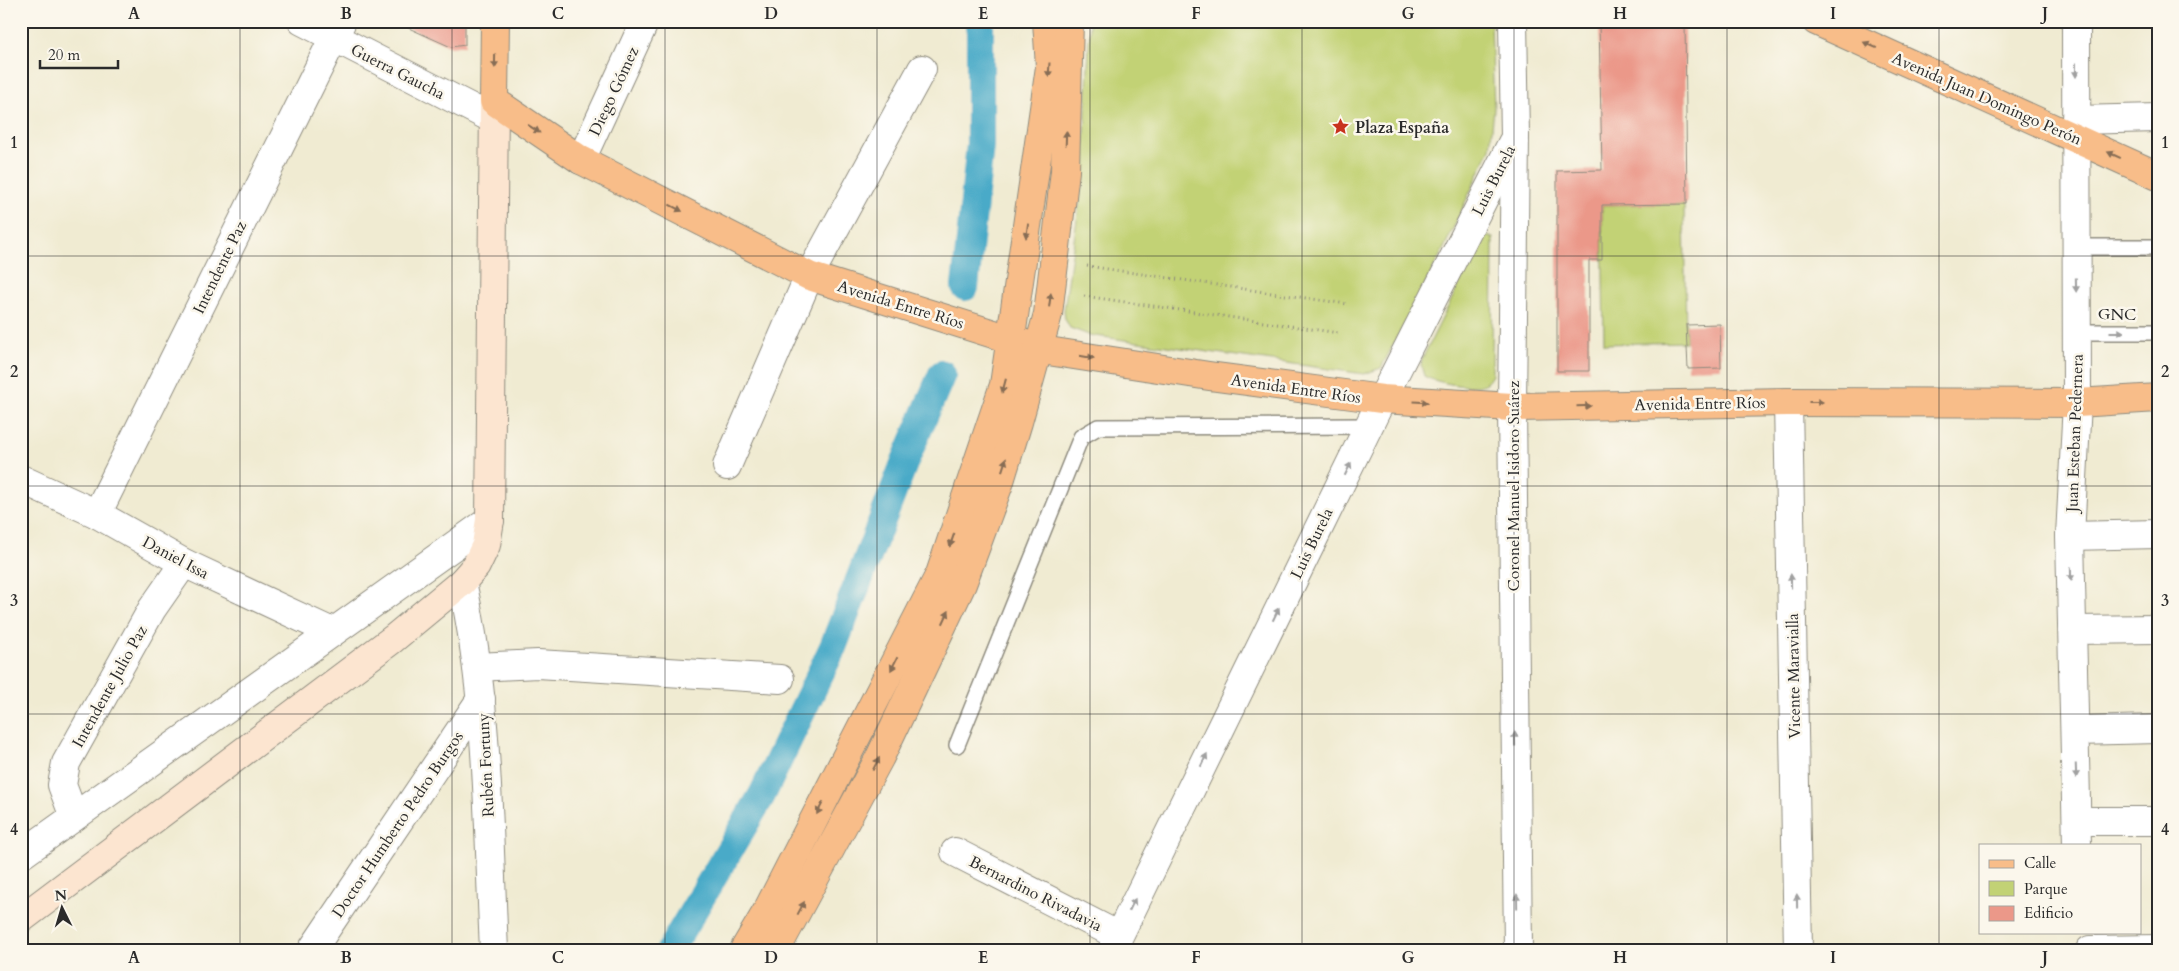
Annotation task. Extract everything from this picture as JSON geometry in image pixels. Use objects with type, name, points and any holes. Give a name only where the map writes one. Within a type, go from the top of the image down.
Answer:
[{"type":"main road","points":[[21,919],[393,639],[462,582],[476,566],[486,545],[490,520],[495,21]]},
{"type":"main road","points":[[744,950],[766,913],[940,574],[1004,385],[1050,67],[1048,21]]},
{"type":"main road","points":[[776,950],[880,757],[962,584],[999,484],[1048,314],[1065,172],[1069,21]]},
{"type":"main road","name":"Avenida Juan Domingo Perón","points":[[1816,21],[2076,129],[2158,176]]},
{"type":"main road","name":"Avenida Entre Ríos","points":[[494,111],[581,160],[809,276],[1039,348],[1209,376],[1382,399],[1512,407],[1788,402],[2077,403],[2158,398]]},
{"type":"street","name":"Guerra Gaucha","points":[[302,21],[338,29],[494,111]]},
{"type":"street","name":"Diego Gómez","points":[[581,160],[645,21]]},
{"type":"street","name":"Coronel Manuel Isidoro Suárez","points":[[1513,21],[1512,407],[1518,950]]},
{"type":"street","name":"Juan Esteban Pedernera","points":[[2076,21],[2077,403],[2070,536],[2077,833]]},
{"type":"street","name":"Intendente Paz","points":[[98,514],[338,29]]},
{"type":"street","points":[[727,466],[809,276],[922,69]]},
{"type":"street","points":[[2076,129],[2158,118]]},
{"type":"street","name":"Luis Burela","points":[[1114,942],[1382,399],[1514,137]]},
{"type":"street","name":"Vicente Maravialla","points":[[1788,402],[1798,950]]},
{"type":"street","name":"Daniel Issa","points":[[21,480],[98,514],[184,563],[332,632]]},
{"type":"street","points":[[26,846],[74,817],[490,520]]},
{"type":"street","points":[[2070,536],[2158,534]]},
{"type":"street","name":"Intendente Julio Paz","points":[[74,817],[62,785],[66,763],[152,609],[184,563]]},
{"type":"street","name":"Rubén Fortuny","points":[[462,582],[472,629],[481,699],[494,950]]},
{"type":"street","points":[[2072,630],[2158,629]]},
{"type":"street","points":[[477,667],[538,664],[780,678]]},
{"type":"street","name":"Doctor Humberto Pedro Burgos","points":[[312,950],[481,699]]},
{"type":"street","points":[[2075,731],[2158,729]]},
{"type":"street","points":[[2077,833],[2158,821]]},
{"type":"street","name":"Bernardino Rivadavia","points":[[955,852],[1114,942]]},
{"type":"street","points":[[2076,934],[2076,950]]},
{"type":"street","points":[[2090,950],[2158,949]]},
{"type":"lane","points":[[2076,247],[2158,247]]},
{"type":"lane","name":"GNC","points":[[2077,332],[2158,332]]},
{"type":"lane","points":[[956,746],[1081,437],[1098,427],[1369,426]]},
{"type":"path","points":[[1087,266],[1347,304]]},
{"type":"path","points":[[1084,296],[1339,333]]},
{"type":"green space","points":[[1090,21],[1491,21],[1494,109],[1490,149],[1444,248],[1381,368],[1364,374],[1089,335],[1070,328],[1065,319],[1064,310],[1083,178]]},
{"type":"green space","points":[[1684,204],[1686,342],[1604,344],[1602,205]]},
{"type":"green space","points":[[1487,235],[1493,238],[1492,375],[1488,381],[1479,386],[1444,383],[1424,376],[1421,365],[1422,359],[1483,236]]},
{"type":"building","points":[[393,21],[465,21],[465,45],[451,47]]},
{"type":"building","points":[[1599,21],[1685,21],[1687,204],[1602,205],[1602,260],[1589,260],[1589,371],[1557,371],[1557,171],[1602,170]]},
{"type":"building","points":[[1720,324],[1721,368],[1688,369],[1686,325]]},
{"type":"waterway","points":[[965,287],[980,145],[980,21]]},
{"type":"waterway","points":[[670,950],[762,795],[833,647],[905,461],[942,374]]},
{"type":"place","name":"Plaza España","points":[[1341,127]]}]
